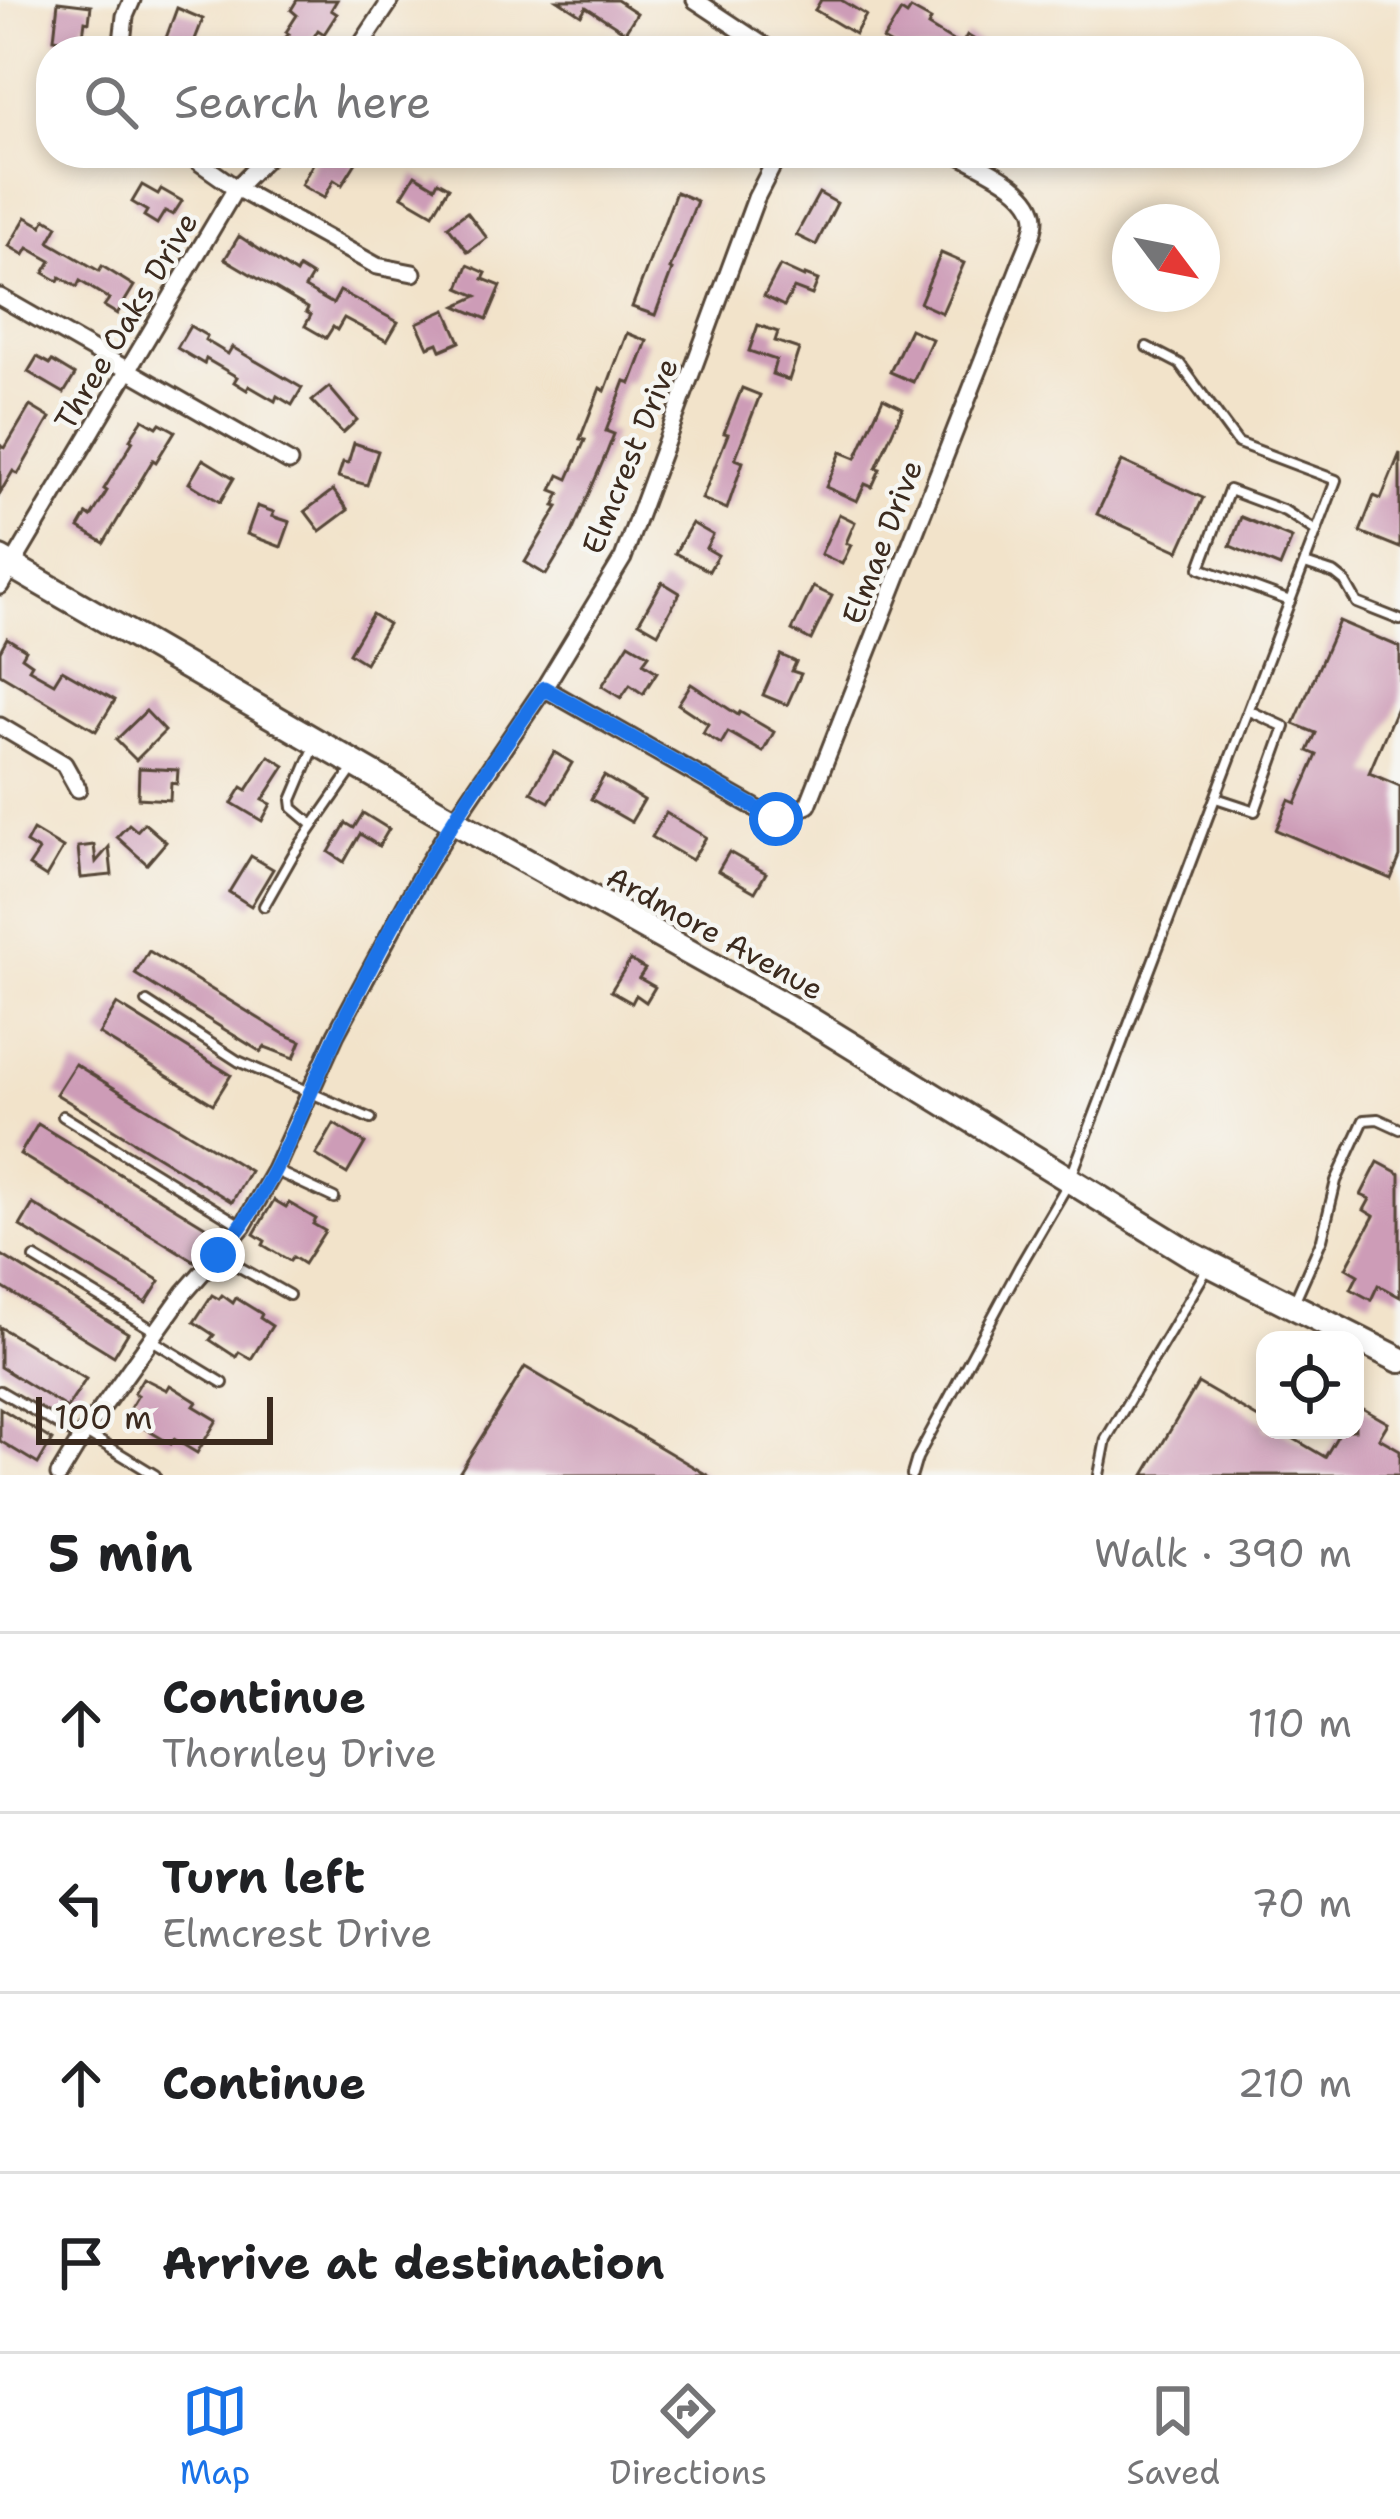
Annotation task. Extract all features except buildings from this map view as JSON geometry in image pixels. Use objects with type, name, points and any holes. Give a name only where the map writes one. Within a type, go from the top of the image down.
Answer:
[{"type":"main road","name":"Ardmore Avenue","points":[[4,570],[810,1020],[1210,1264],[1400,1360]]},
{"type":"street","points":[[123,36],[132,0]]},
{"type":"street","points":[[367,36],[391,0]]},
{"type":"street","points":[[695,0],[749,36]]},
{"type":"street","points":[[207,168],[377,266],[413,273]]},
{"type":"street","name":"Three Oaks Drive","points":[[4,570],[236,188],[256,168]]},
{"type":"street","name":"Elmcrest Drive","points":[[59,1475],[184,1293],[243,1226],[275,1170],[375,959],[454,821],[544,688],[623,557],[756,198],[771,168]]},
{"type":"street","name":"Elmae Drive","points":[[544,688],[776,819],[808,805],[1035,221],[1016,187],[982,168]]},
{"type":"street","points":[[0,297],[290,463]]},
{"type":"street","points":[[0,726],[64,764],[78,789]]},
{"type":"lane","points":[[912,1475],[917,1458],[1069,1182],[1336,480],[1238,443],[1180,364],[1147,347]]},
{"type":"lane","points":[[1290,602],[1200,568],[1229,490],[1285,511],[1316,531]]},
{"type":"lane","points":[[1305,564],[1335,574],[1357,604],[1400,620]]},
{"type":"lane","points":[[1216,798],[1256,811],[1285,727],[1250,712]]},
{"type":"lane","points":[[314,825],[292,808],[292,800],[317,741]]},
{"type":"lane","points":[[264,906],[356,764]]},
{"type":"lane","points":[[147,1002],[238,1061],[371,1119]]},
{"type":"lane","points":[[63,1116],[243,1226]]},
{"type":"lane","points":[[1292,1307],[1322,1239],[1336,1181],[1364,1120],[1378,1119],[1400,1129]]},
{"type":"lane","points":[[275,1170],[334,1198]]},
{"type":"lane","points":[[218,1255],[289,1295]]},
{"type":"lane","points":[[35,1258],[223,1383]]},
{"type":"lane","points":[[1099,1475],[1106,1439],[1210,1264]]},
{"type":"lane","points":[[0,1390],[155,1475]]},
{"type":"route","points":[[218,1255],[243,1226],[275,1170],[336,1034],[424,870],[544,688],[776,819]]}]
